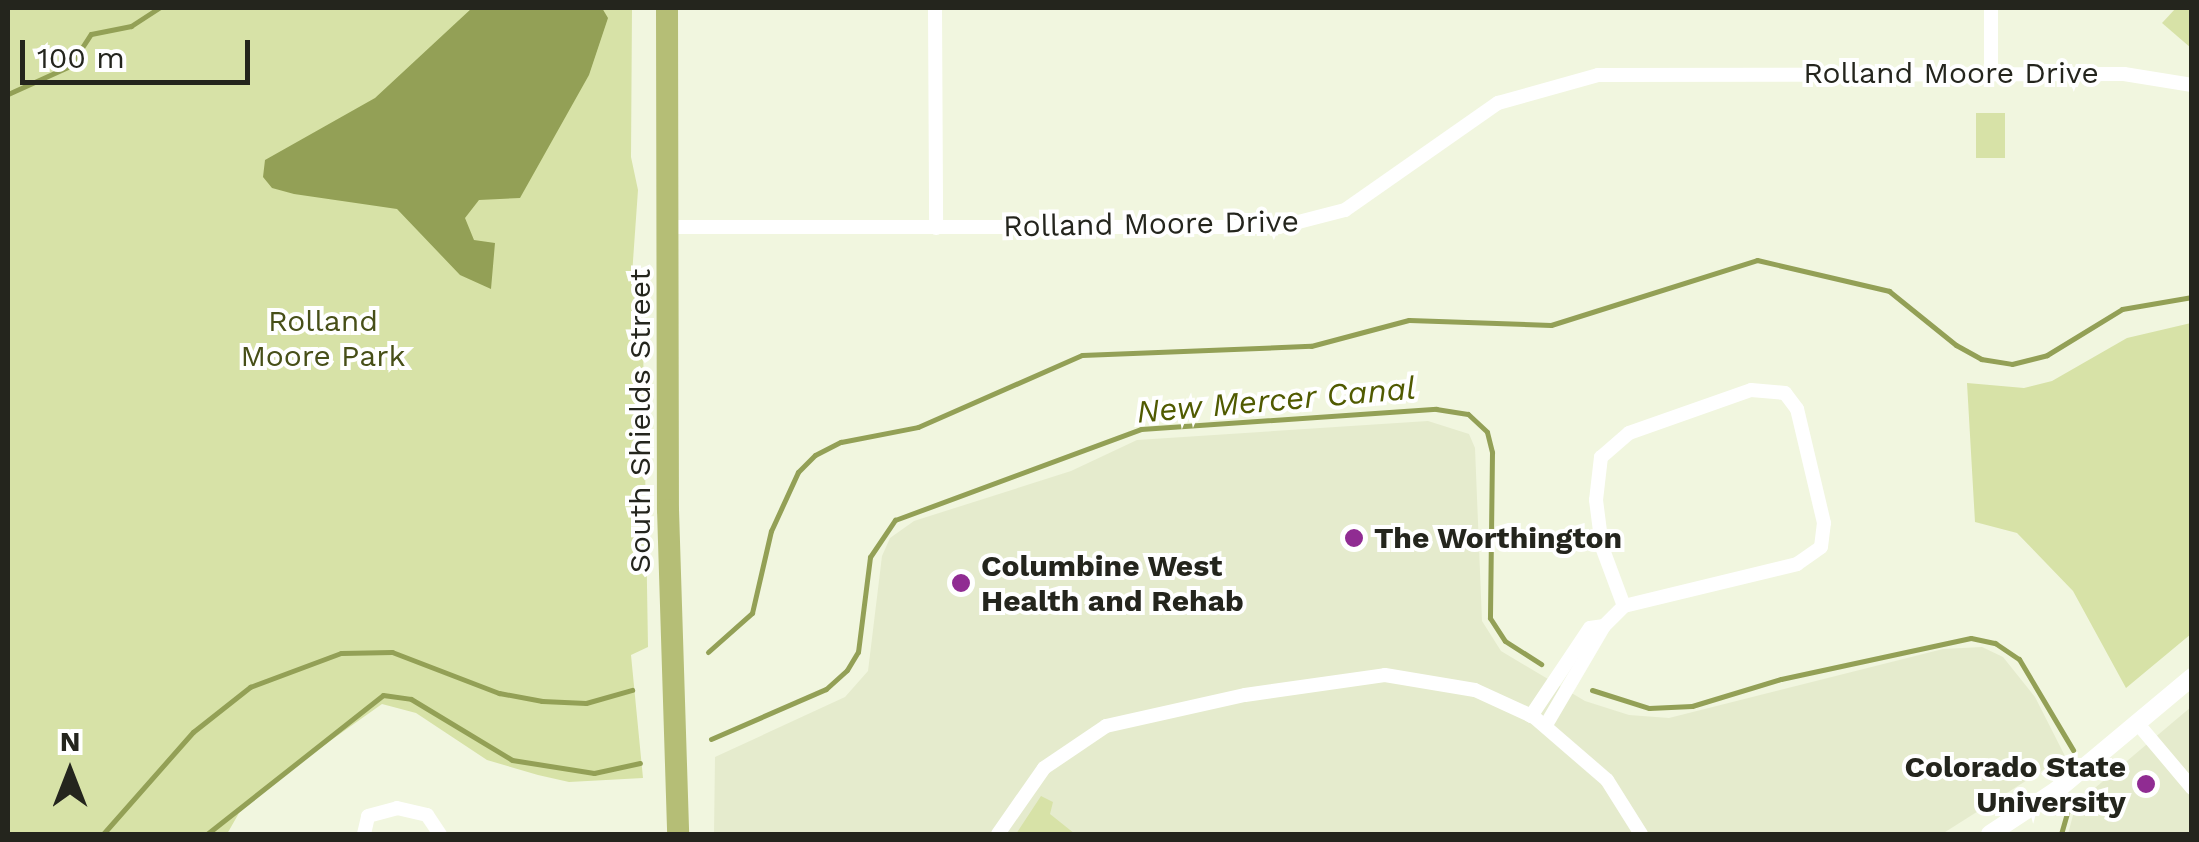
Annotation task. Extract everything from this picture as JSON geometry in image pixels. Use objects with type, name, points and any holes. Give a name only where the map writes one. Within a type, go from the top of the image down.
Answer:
[{"type":"main road","name":"South Shields Street","points":[[667,8],[678,834]]},
{"type":"street","points":[[936,8],[936,228]]},
{"type":"street","points":[[1991,73],[1992,8]]},
{"type":"street","name":"Rolland Moore Drive","points":[[669,227],[1207,229],[1316,220],[1383,187],[1498,103],[1598,74],[2137,74],[2192,84]]},
{"type":"street","points":[[1546,726],[1604,626],[1624,606],[1797,564],[1821,546],[1824,523],[1797,409],[1785,394],[1769,387],[1734,396],[1629,433],[1601,457],[1596,488],[1602,546],[1624,606]]},
{"type":"street","points":[[1531,716],[1590,628],[1604,626]]},
{"type":"street","points":[[998,834],[1024,789],[1060,753],[1137,716],[1385,674],[1464,686],[1531,716],[1606,780],[1641,834]]},
{"type":"street","points":[[1990,834],[2138,724],[2192,677]]},
{"type":"street","points":[[2138,724],[2192,788]]},
{"type":"street","points":[[364,834],[368,816],[396,808],[426,815],[440,834]]},
{"type":"shaded area","points":[[472,8],[602,8],[608,18],[589,75],[520,198],[479,200],[465,218],[474,240],[495,243],[491,289],[460,275],[397,209],[294,194],[272,188],[263,177],[265,160],[375,98]]},
{"type":"shaded area","points":[[1428,421],[1469,434],[1475,448],[1482,621],[1501,651],[1585,701],[1629,715],[1669,718],[1943,649],[1982,647],[2003,657],[2035,697],[2065,756],[1942,834],[714,834],[715,757],[845,697],[868,671],[882,556],[890,538],[914,521],[1071,471],[1137,440]]},
{"type":"shaded area","name":"Colorado State University","points":[[2191,707],[2191,834],[2068,834],[2076,804]]},
{"type":"green space","name":"Rolland Moore Park","points":[[8,8],[632,8],[631,157],[638,190],[632,275],[642,279],[648,647],[631,655],[643,778],[569,782],[538,775],[487,760],[416,713],[382,704],[289,770],[239,813],[227,834],[8,834]]},
{"type":"green space","points":[[2176,8],[2191,8],[2191,48],[2162,23]]},
{"type":"green space","points":[[1976,113],[2005,113],[2005,158],[1976,158]]},
{"type":"green space","points":[[2191,323],[2191,634],[2126,688],[2073,591],[2017,533],[1975,522],[1967,383],[2024,388],[2052,381],[2127,338]]},
{"type":"green space","points":[[1041,796],[1053,802],[1050,814],[1075,834],[1016,834]]},
{"type":"waterway","points":[[8,94],[70,66],[91,34],[131,26],[159,8]]},
{"type":"waterway","points":[[708,652],[752,613],[771,531],[798,472],[815,455],[841,442],[918,427],[1082,355],[1311,346],[1409,320],[1551,325],[1757,260],[1889,291],[1956,345],[1981,359],[2012,364],[2047,355],[2122,309],[2192,297]]},
{"type":"waterway","name":"New Mercer Canal","points":[[711,739],[826,689],[847,670],[858,652],[870,557],[895,520],[1141,429],[1436,409],[1468,414],[1487,432],[1492,452],[1490,618],[1505,641],[1541,664]]},
{"type":"waterway","name":"New Mercer Canal","points":[[1592,690],[1649,708],[1692,706],[1781,679],[1971,638],[1995,643],[2019,659],[2073,750]]},
{"type":"waterway","points":[[103,834],[193,732],[250,687],[341,653],[392,652],[499,693],[542,701],[586,703],[632,690]]},
{"type":"waterway","name":"New Mercer Canal","points":[[207,834],[383,695],[411,699],[512,760],[594,773],[640,763]]},
{"type":"waterway","name":"New Mercer Canal","points":[[2061,834],[2068,810]]},
{"type":"place","name":"The Worthington","points":[[1354,538]]},
{"type":"place","name":"Columbine West Health and Rehab","points":[[961,583]]},
{"type":"place","name":"Colorado State University","points":[[2146,784]]}]
